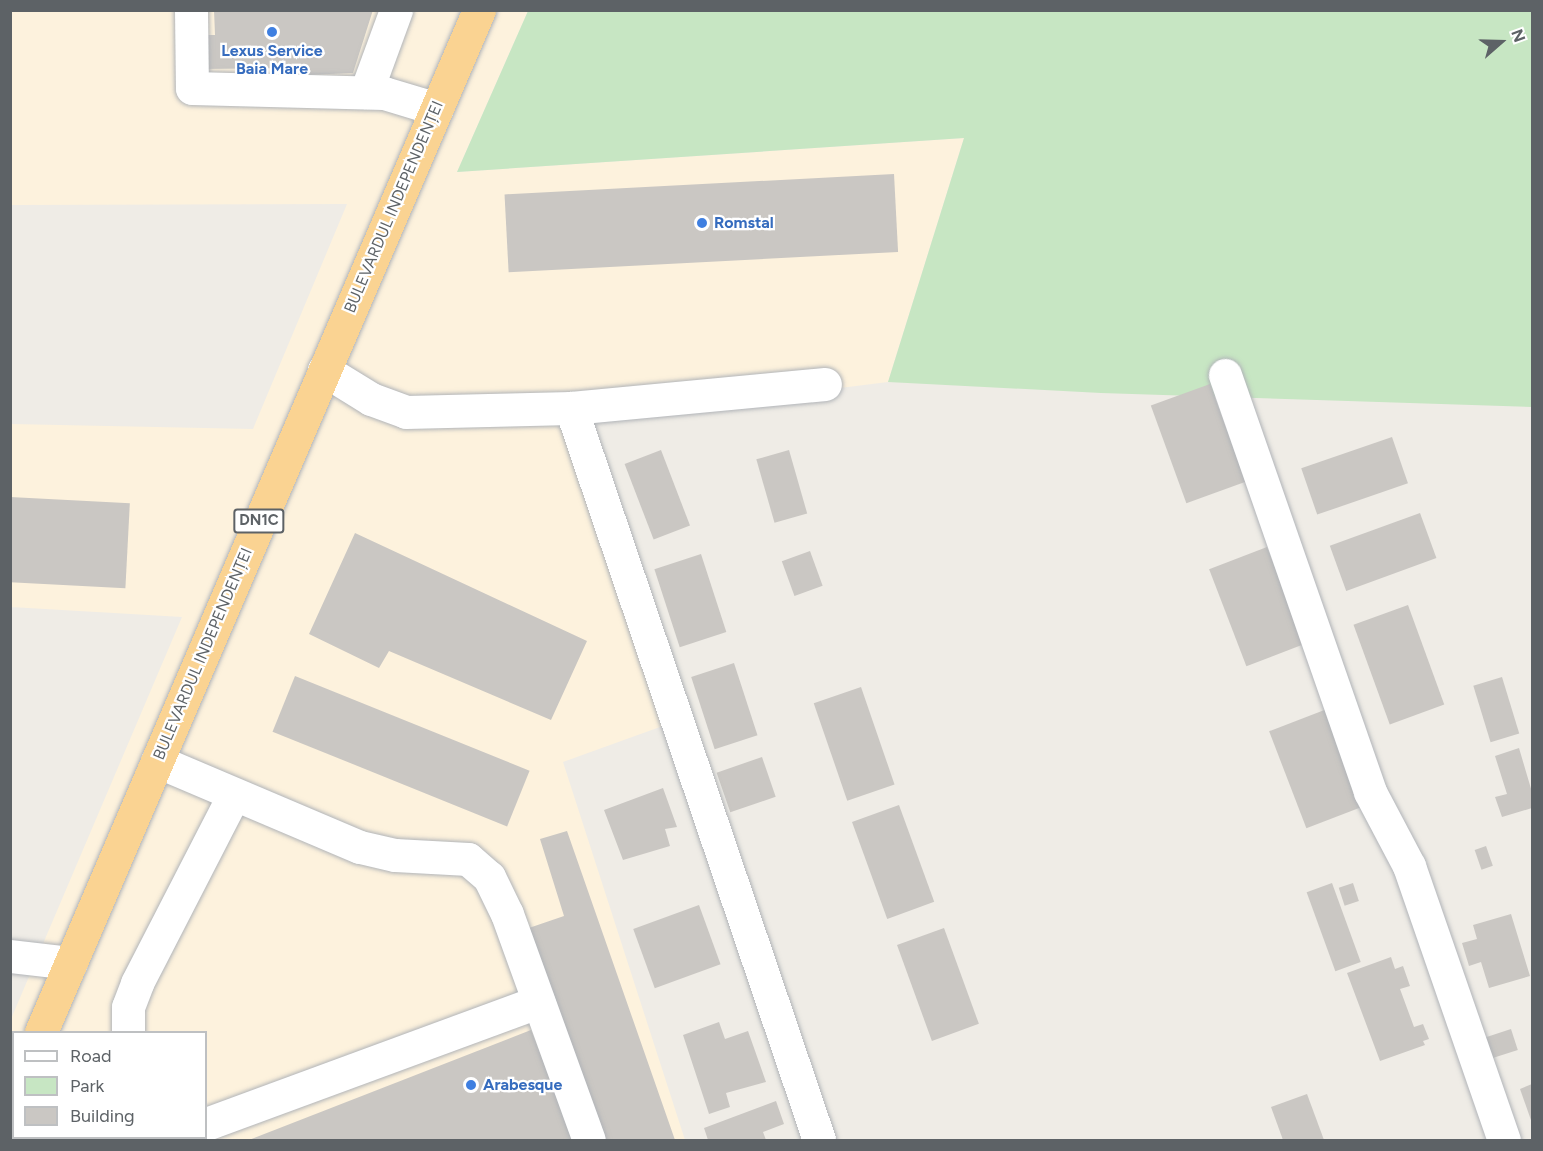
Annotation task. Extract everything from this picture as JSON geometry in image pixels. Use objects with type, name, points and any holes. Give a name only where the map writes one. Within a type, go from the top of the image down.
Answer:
[{"type":"highway","name":"BULEVARDUL INDEPENDENȚEI","points":[[41,1031],[479,10]]},
{"type":"street","points":[[190,10],[192,88],[384,93],[437,109]]},
{"type":"street","points":[[366,92],[396,10]]},
{"type":"street","points":[[324,370],[371,399],[406,412],[571,408],[825,384]]},
{"type":"street","points":[[1225,375],[1370,792],[1409,866],[1504,1140]]},
{"type":"street","points":[[571,408],[819,1140]]},
{"type":"street","points":[[157,761],[360,847],[395,855],[468,858],[489,877],[507,914],[589,1140]]},
{"type":"street","points":[[128,1031],[128,1007],[138,983],[234,794]]},
{"type":"street","points":[[10,956],[71,963]]},
{"type":"street","points":[[207,1124],[538,1002]]},
{"type":"shaded area","points":[[10,11],[528,11],[457,172],[964,138],[888,382],[577,421],[671,723],[563,762],[685,1140],[11,1140],[11,1019],[182,617],[11,607],[11,424],[253,429],[347,204],[11,205]]},
{"type":"green space","points":[[528,11],[1532,11],[1532,407],[1101,393],[888,382],[964,138],[457,172]]},
{"type":"building","points":[[214,10],[373,10],[353,73],[305,75],[303,68],[194,69],[195,35],[215,35]]},
{"type":"building","name":"Romstal","points":[[894,174],[898,252],[509,272],[505,194]]},
{"type":"building","points":[[1210,384],[1246,482],[1186,503],[1151,406]]},
{"type":"building","points":[[1392,437],[1408,483],[1317,515],[1301,468]]},
{"type":"building","points":[[661,450],[690,526],[654,540],[625,464]]},
{"type":"building","points":[[789,450],[807,513],[775,523],[756,459]]},
{"type":"building","points":[[10,497],[130,503],[125,588],[10,582]]},
{"type":"building","points":[[1420,513],[1436,558],[1346,591],[1330,546]]},
{"type":"building","points":[[355,533],[587,641],[551,720],[389,651],[379,668],[309,634]]},
{"type":"building","points":[[1267,547],[1304,644],[1246,666],[1209,569]]},
{"type":"building","points":[[810,551],[823,586],[794,596],[782,561]]},
{"type":"building","points":[[701,554],[726,632],[680,647],[654,569]]},
{"type":"building","points":[[1408,605],[1444,705],[1390,724],[1353,625]]},
{"type":"building","points":[[734,663],[757,735],[715,749],[691,677]]},
{"type":"building","points":[[295,676],[530,771],[507,826],[273,732]]},
{"type":"building","points":[[1502,677],[1519,733],[1491,742],[1473,686]]},
{"type":"building","points":[[861,687],[895,784],[847,801],[814,703]]},
{"type":"building","points":[[1327,709],[1364,806],[1306,828],[1269,731]]},
{"type":"building","points":[[1519,748],[1532,792],[1532,808],[1502,817],[1495,797],[1507,794],[1495,756]]},
{"type":"building","points":[[762,757],[776,797],[730,812],[717,773]]},
{"type":"building","points":[[663,788],[677,827],[665,829],[670,846],[623,860],[604,810]]},
{"type":"building","points":[[899,805],[934,902],[887,919],[852,822]]},
{"type":"building","points":[[567,831],[675,1140],[600,1140],[526,929],[564,916],[540,839]]},
{"type":"building","points":[[1486,846],[1493,866],[1481,870],[1475,850]]},
{"type":"building","points":[[1332,883],[1361,962],[1335,971],[1307,892]]},
{"type":"building","points":[[1353,883],[1359,901],[1345,906],[1339,888]]},
{"type":"building","points":[[699,905],[721,964],[655,988],[633,929]]},
{"type":"building","points":[[1511,914],[1530,976],[1489,988],[1481,962],[1469,966],[1462,943],[1477,939],[1473,925]]},
{"type":"building","points":[[944,928],[979,1024],[932,1041],[897,945]]},
{"type":"building","points":[[1391,957],[1395,969],[1403,966],[1410,986],[1400,989],[1414,1027],[1423,1024],[1429,1039],[1423,1041],[1425,1045],[1380,1061],[1347,973]]},
{"type":"building","points":[[719,1022],[725,1039],[748,1031],[766,1082],[726,1093],[730,1107],[709,1114],[683,1035]]},
{"type":"building","points":[[1511,1029],[1518,1050],[1491,1059],[1484,1038]]},
{"type":"building","name":"Arabesque","points":[[531,1030],[574,1140],[249,1140]]},
{"type":"building","points":[[1532,1084],[1532,1123],[1520,1089]]},
{"type":"building","points":[[1307,1094],[1324,1140],[1283,1140],[1271,1107]]},
{"type":"building","points":[[776,1101],[784,1124],[763,1132],[766,1140],[708,1140],[704,1128]]},
{"type":"place","name":"Lexus Service Baia Mare","points":[[272,32]]},
{"type":"place","name":"Romstal","points":[[702,223]]},
{"type":"place","name":"Arabesque","points":[[471,1085]]}]
